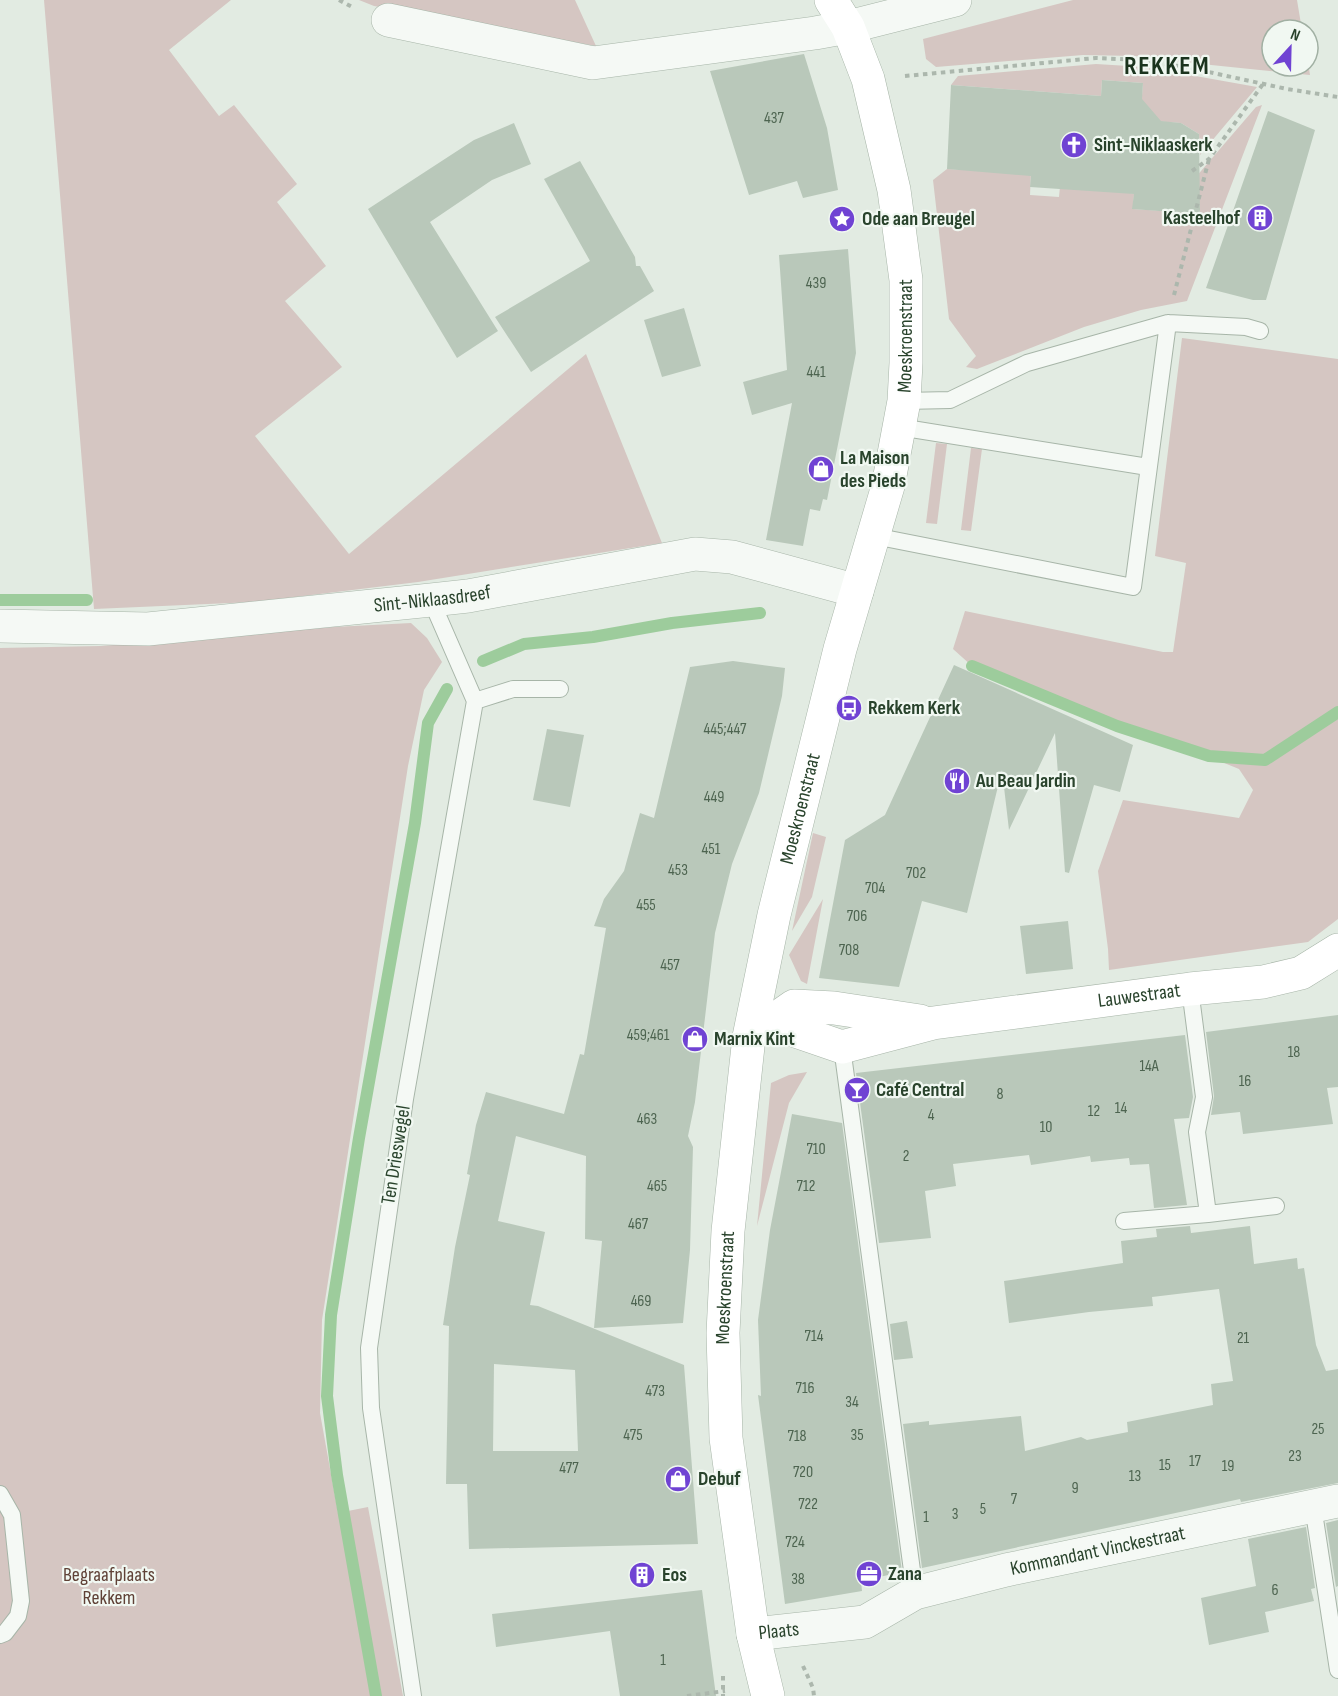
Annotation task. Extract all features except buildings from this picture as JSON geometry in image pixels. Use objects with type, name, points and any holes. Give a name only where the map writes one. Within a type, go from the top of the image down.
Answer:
[{"type":"main road","name":"Moeskroenstraat","points":[[753,1634],[726,1438],[723,1334],[728,1231],[760,1030],[774,915],[840,649],[890,477],[902,414],[906,363],[906,280],[894,190],[868,80],[849,16]]},
{"type":"main road","name":"Lauwestraat","points":[[842,1047],[933,1023],[1190,988],[1263,982],[1301,973],[1338,950]]},
{"type":"main road","name":"Lauwestraat","points":[[760,1030],[794,1006],[834,1008],[933,1023]]},
{"type":"main road","points":[[760,1030],[842,1047]]},
{"type":"main road","name":"Plaats","points":[[753,1634],[768,1696]]},
{"type":"street","points":[[388,20],[593,63],[849,16],[955,0]]},
{"type":"street","name":"Sint-Niklaasdreef","points":[[0,626],[147,629],[431,600],[468,596],[695,554],[732,557],[857,591]]},
{"type":"street","name":"Kommandant Vinckestraat","points":[[866,1622],[915,1593],[1006,1570],[1326,1503]]},
{"type":"street","name":"Plaats","points":[[753,1634],[866,1622]]},
{"type":"lane","points":[[902,414],[950,400],[1027,363],[1168,322],[1246,327],[1260,331]]},
{"type":"lane","points":[[874,536],[1133,587],[1168,322]]},
{"type":"lane","points":[[902,414],[1148,467]]},
{"type":"lane","points":[[431,600],[475,701],[513,689],[560,689]]},
{"type":"lane","name":"Ten Drieswegel","points":[[413,1696],[371,1408],[369,1348],[405,1099],[475,701]]},
{"type":"lane","points":[[1190,988],[1204,1097],[1197,1132],[1208,1214]]},
{"type":"lane","points":[[842,1047],[915,1593]]},
{"type":"lane","points":[[1124,1221],[1276,1206]]},
{"type":"lane","points":[[0,1494],[12,1515],[21,1601],[18,1616],[5,1633],[0,1635]]},
{"type":"lane","points":[[1326,1503],[1338,1671]]},
{"type":"path","points":[[893,77],[1096,58],[1140,60],[1190,68],[1338,97]]},
{"type":"path","points":[[1192,171],[1209,159],[1263,84]]},
{"type":"path","points":[[1177,285],[1209,159]]},
{"type":"path","points":[[687,1696],[723,1691]]},
{"type":"green space","points":[[44,0],[231,0],[169,50],[219,116],[234,105],[297,184],[277,202],[326,266],[285,301],[342,367],[255,436],[349,554],[586,354],[662,543],[418,582],[253,602],[94,609]]},
{"type":"green space","points":[[359,0],[575,0],[596,46],[374,6]]},
{"type":"green space","points":[[1073,0],[1297,0],[1300,18],[1260,18],[1260,70],[1135,56],[1083,55],[936,67],[926,59],[923,39]]},
{"type":"green space","points":[[1096,64],[1145,67],[1257,87],[1200,155],[1199,134],[1181,123],[1152,121],[1141,108],[1143,83],[1102,80],[1101,96],[951,85],[958,76]]},
{"type":"green space","points":[[1262,105],[1187,301],[1141,310],[1084,327],[977,369],[966,367],[976,356],[949,319],[933,180],[947,169],[1031,173],[1030,195],[1059,197],[1061,176],[1134,194],[1133,209],[1192,213],[1195,178],[1256,107]]},
{"type":"green space","points":[[1182,338],[1338,359],[1338,919],[1308,942],[1109,970],[1098,871],[1123,800],[1239,818],[1253,790],[1239,769],[1133,726],[1117,726],[972,666],[953,649],[965,611],[1163,652],[1173,652],[1186,563],[1155,556]]},
{"type":"green space","points":[[936,443],[947,444],[937,524],[926,523]]},
{"type":"green space","points":[[971,448],[982,449],[971,531],[961,530]]},
{"type":"green space","name":"Begraafplaats Rekkem","points":[[411,623],[427,638],[442,662],[424,690],[408,766],[322,1320],[320,1413],[338,1513],[368,1507],[403,1696],[0,1696],[0,648],[101,646]]},
{"type":"green space","points":[[813,833],[826,837],[812,897],[792,931]]},
{"type":"green space","points":[[823,899],[807,984],[801,981],[789,955]]},
{"type":"green space","points":[[807,1072],[789,1103],[757,1226],[771,1083],[789,1075]]},
{"type":"waterway","points":[[0,600],[87,600]]},
{"type":"waterway","points":[[483,661],[524,644],[593,637],[672,623],[760,613]]},
{"type":"waterway","points":[[972,666],[1117,726],[1209,756],[1265,760],[1338,712]]},
{"type":"waterway","points":[[376,1696],[337,1475],[327,1396],[331,1315],[359,1138],[415,823],[428,723],[447,689]]},
{"type":"place","name":"Sint-Niklaaskerk","points":[[1074,145]]},
{"type":"place","name":"Kasteelhof","points":[[1260,218]]},
{"type":"place","name":"Ode aan Breugel","points":[[842,219]]},
{"type":"place","name":"La Maison des Pieds","points":[[821,469]]},
{"type":"place","name":"Rekkem Kerk","points":[[849,708]]},
{"type":"place","name":"Au Beau Jardin","points":[[957,781]]},
{"type":"place","name":"Marnix Kint","points":[[695,1039]]},
{"type":"place","name":"Café Central","points":[[857,1090]]},
{"type":"place","name":"Debuf","points":[[678,1479]]},
{"type":"place","name":"Zana","points":[[869,1574]]},
{"type":"place","name":"Eos","points":[[642,1575]]},
{"type":"district","name":"REKKEM","points":[[1167,66]]}]
